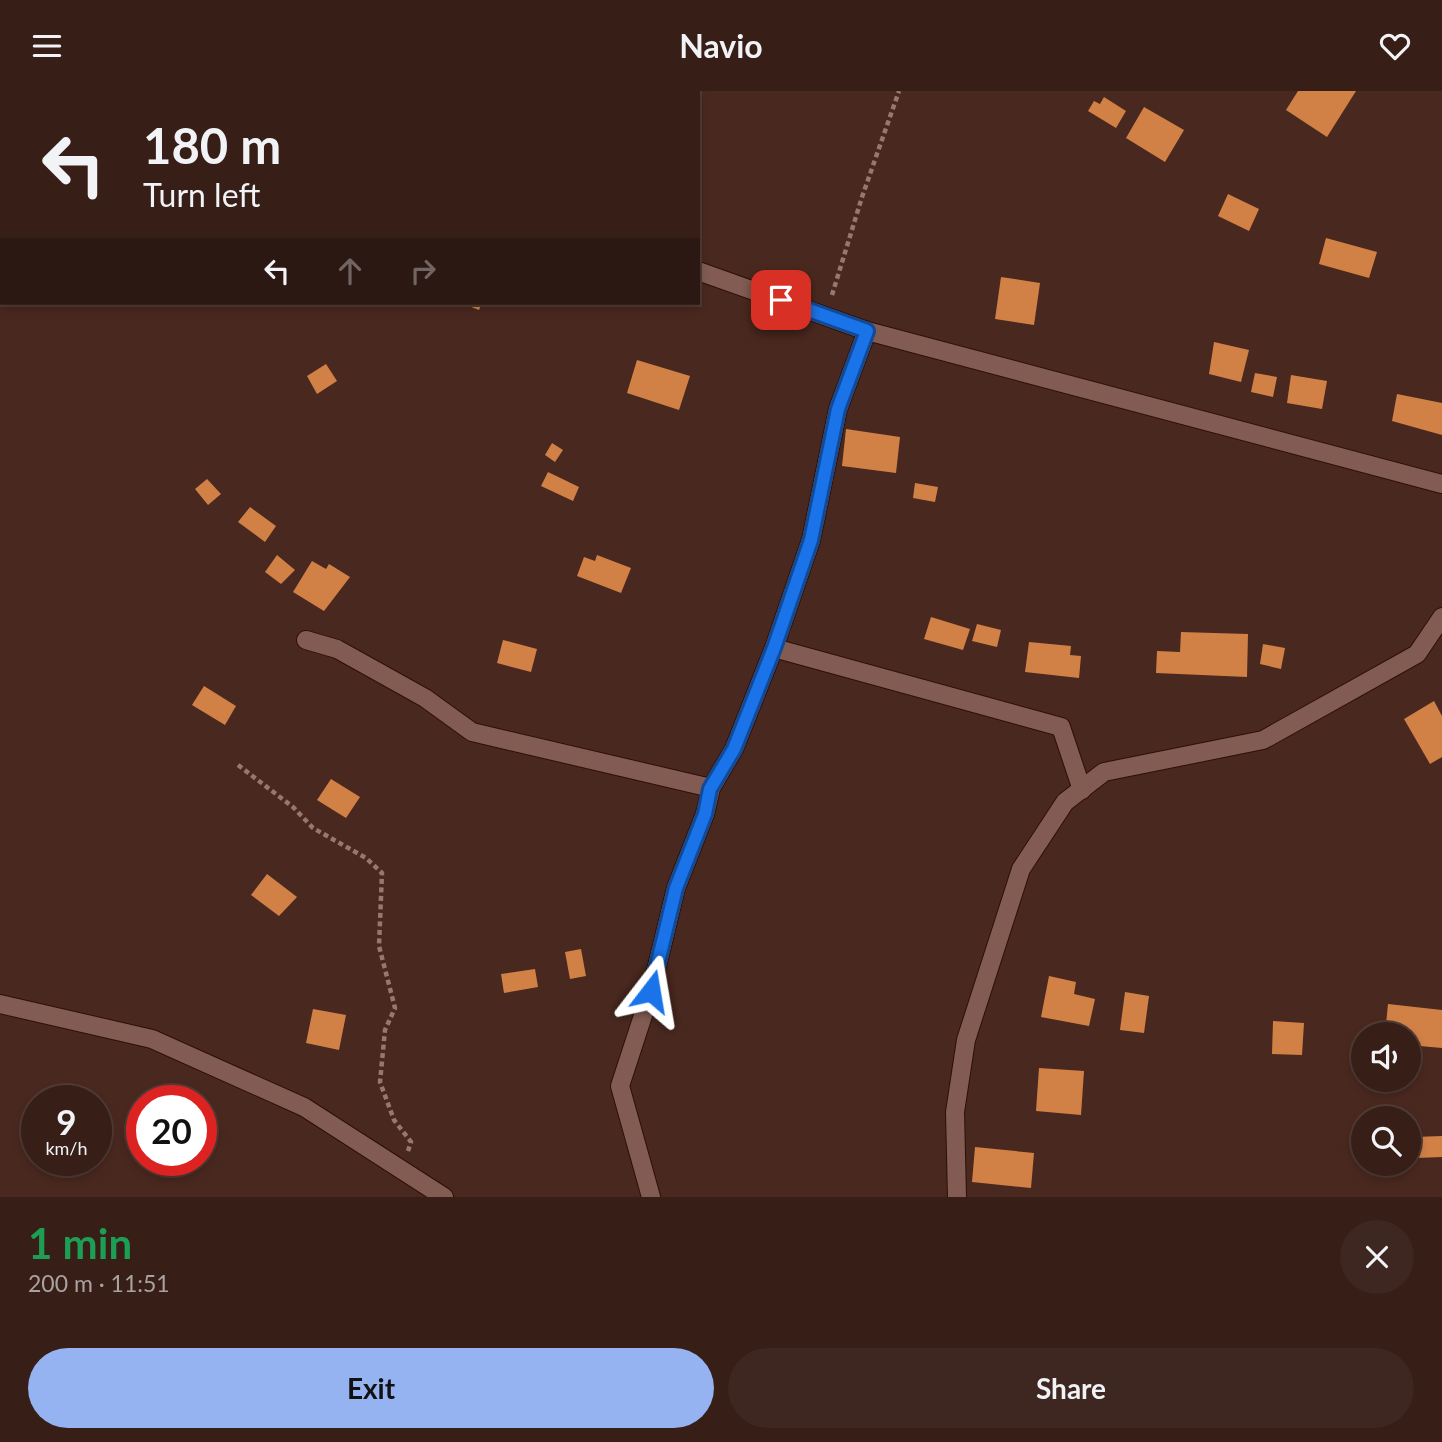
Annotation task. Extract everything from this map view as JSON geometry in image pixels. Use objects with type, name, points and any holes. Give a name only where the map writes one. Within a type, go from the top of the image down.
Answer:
[{"type":"street","points":[[700,272],[867,331],[1442,484]]},
{"type":"street","points":[[651,1197],[620,1086],[651,991],[676,888],[705,814],[710,789],[734,749],[774,648],[811,540],[838,409],[867,331]]},
{"type":"street","points":[[957,1197],[955,1112],[966,1040],[1021,869],[1065,802],[1104,772],[1263,740],[1418,655],[1442,617]]},
{"type":"street","points":[[306,640],[337,649],[425,698],[472,732],[710,789]]},
{"type":"street","points":[[774,648],[1061,726],[1082,790]]},
{"type":"street","points":[[0,1004],[152,1039],[304,1107],[404,1168],[444,1197]]},
{"type":"path","points":[[826,316],[862,197],[899,91]]},
{"type":"path","points":[[238,765],[293,807],[313,828],[366,858],[382,873],[379,946],[395,1008],[386,1030],[380,1082],[394,1120],[411,1142],[404,1168]]},
{"type":"building","points":[[1298,91],[1356,91],[1327,137],[1286,110]]},
{"type":"building","points":[[1104,97],[1126,111],[1116,128],[1088,111],[1094,101],[1100,104]]},
{"type":"building","points":[[1144,107],[1184,130],[1165,162],[1126,138]]},
{"type":"building","points":[[1228,194],[1259,209],[1249,231],[1218,216]]},
{"type":"building","points":[[1326,238],[1377,252],[1369,278],[1319,264]]},
{"type":"building","points":[[1001,277],[1040,283],[1034,325],[995,319]]},
{"type":"building","points":[[466,305],[481,305],[479,310]]},
{"type":"building","points":[[1214,342],[1249,350],[1241,382],[1209,374]]},
{"type":"building","points":[[637,360],[690,376],[679,410],[627,393]]},
{"type":"building","points":[[326,364],[337,381],[317,394],[307,376]]},
{"type":"building","points":[[1255,373],[1277,377],[1273,397],[1251,392]]},
{"type":"building","points":[[1291,375],[1327,381],[1322,409],[1287,403]]},
{"type":"building","points":[[1397,394],[1442,403],[1442,435],[1392,421]]},
{"type":"building","points":[[846,429],[900,437],[896,473],[842,466]]},
{"type":"building","points":[[552,443],[563,450],[555,462],[545,455]]},
{"type":"building","points":[[548,472],[579,487],[573,501],[541,486]]},
{"type":"building","points":[[207,479],[221,494],[208,505],[195,489]]},
{"type":"building","points":[[915,483],[938,487],[935,502],[913,498]]},
{"type":"building","points":[[250,507],[276,526],[265,542],[238,522]]},
{"type":"building","points":[[277,555],[295,570],[281,584],[265,572]]},
{"type":"building","points":[[597,555],[631,568],[621,593],[577,576],[584,557],[595,561]]},
{"type":"building","points":[[312,561],[326,569],[329,564],[350,577],[324,611],[293,592]]},
{"type":"building","points":[[931,617],[970,629],[963,650],[924,639]]},
{"type":"building","points":[[977,624],[1001,630],[997,647],[972,641]]},
{"type":"building","points":[[1181,632],[1248,634],[1247,677],[1156,673],[1157,651],[1180,652]]},
{"type":"building","points":[[503,640],[537,649],[531,672],[497,663]]},
{"type":"building","points":[[1029,642],[1071,646],[1070,655],[1081,656],[1079,678],[1025,672]]},
{"type":"building","points":[[1263,644],[1285,648],[1281,669],[1260,664]]},
{"type":"building","points":[[204,686],[236,706],[225,725],[192,705]]},
{"type":"building","points":[[1434,701],[1442,716],[1442,757],[1430,764],[1404,719]]},
{"type":"building","points":[[331,779],[360,797],[346,818],[317,800]]},
{"type":"building","points":[[267,874],[297,897],[279,916],[251,895]]},
{"type":"building","points":[[581,949],[586,976],[570,979],[565,952]]},
{"type":"building","points":[[535,969],[538,987],[504,993],[501,974]]},
{"type":"building","points":[[1049,976],[1076,982],[1074,994],[1095,999],[1089,1026],[1041,1017]]},
{"type":"building","points":[[1125,992],[1149,996],[1144,1033],[1120,1030]]},
{"type":"building","points":[[1388,1004],[1442,1010],[1442,1048],[1421,1046],[1421,1022],[1386,1022]]},
{"type":"building","points":[[313,1009],[346,1015],[339,1050],[306,1043]]},
{"type":"building","points":[[1273,1021],[1304,1023],[1302,1055],[1272,1054]]},
{"type":"building","points":[[1039,1068],[1084,1071],[1081,1115],[1036,1111]]},
{"type":"building","points":[[1442,1136],[1442,1157],[1421,1158],[1421,1137]]},
{"type":"building","points":[[975,1147],[1034,1153],[1031,1188],[972,1182]]},
{"type":"route","points":[[651,991],[676,888],[705,814],[710,789],[734,749],[774,648],[811,540],[838,409],[867,331],[781,300]]}]
